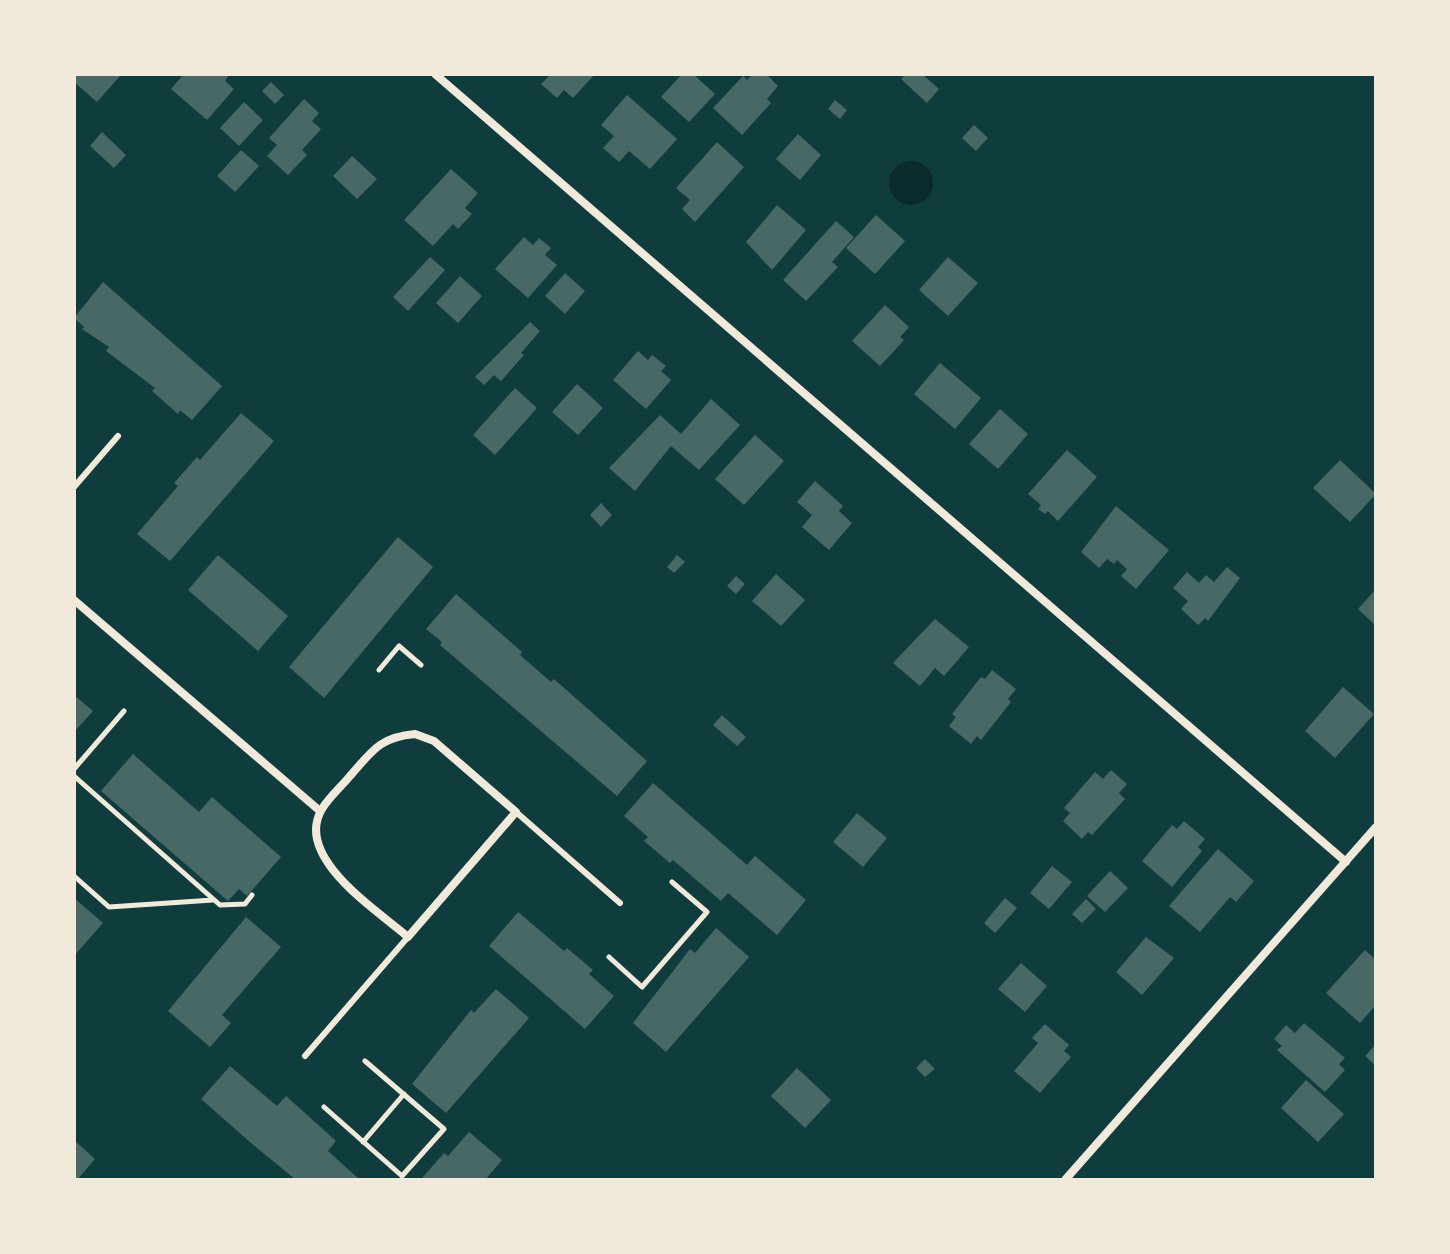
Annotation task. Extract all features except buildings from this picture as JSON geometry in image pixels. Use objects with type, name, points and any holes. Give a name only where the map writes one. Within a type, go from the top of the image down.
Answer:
[{"type":"street","points":[[435,74],[1346,862]]},
{"type":"street","points":[[74,600],[320,811]]},
{"type":"street","points":[[415,734],[434,741],[516,812],[408,937],[327,866],[315,841],[320,811],[376,746],[392,736],[415,734]]},
{"type":"street","points":[[1065,1180],[1376,827]]},
{"type":"lane","points":[[74,487],[118,436]]},
{"type":"lane","points":[[516,812],[620,903]]},
{"type":"lane","points":[[305,1056],[408,937]]},
{"type":"path","points":[[379,670],[399,646],[421,665]]},
{"type":"path","points":[[74,769],[124,711]]},
{"type":"path","points":[[74,776],[220,905],[245,904],[252,895]]},
{"type":"path","points":[[74,876],[109,907],[214,900]]},
{"type":"path","points":[[609,957],[642,987],[707,912],[672,882]]},
{"type":"path","points":[[324,1107],[400,1178],[444,1129],[365,1061]]},
{"type":"path","points":[[363,1142],[404,1094]]},
{"type":"water","points":[[911,161],[926,168],[933,183],[926,198],[911,205],[896,198],[889,183],[896,168]]}]
